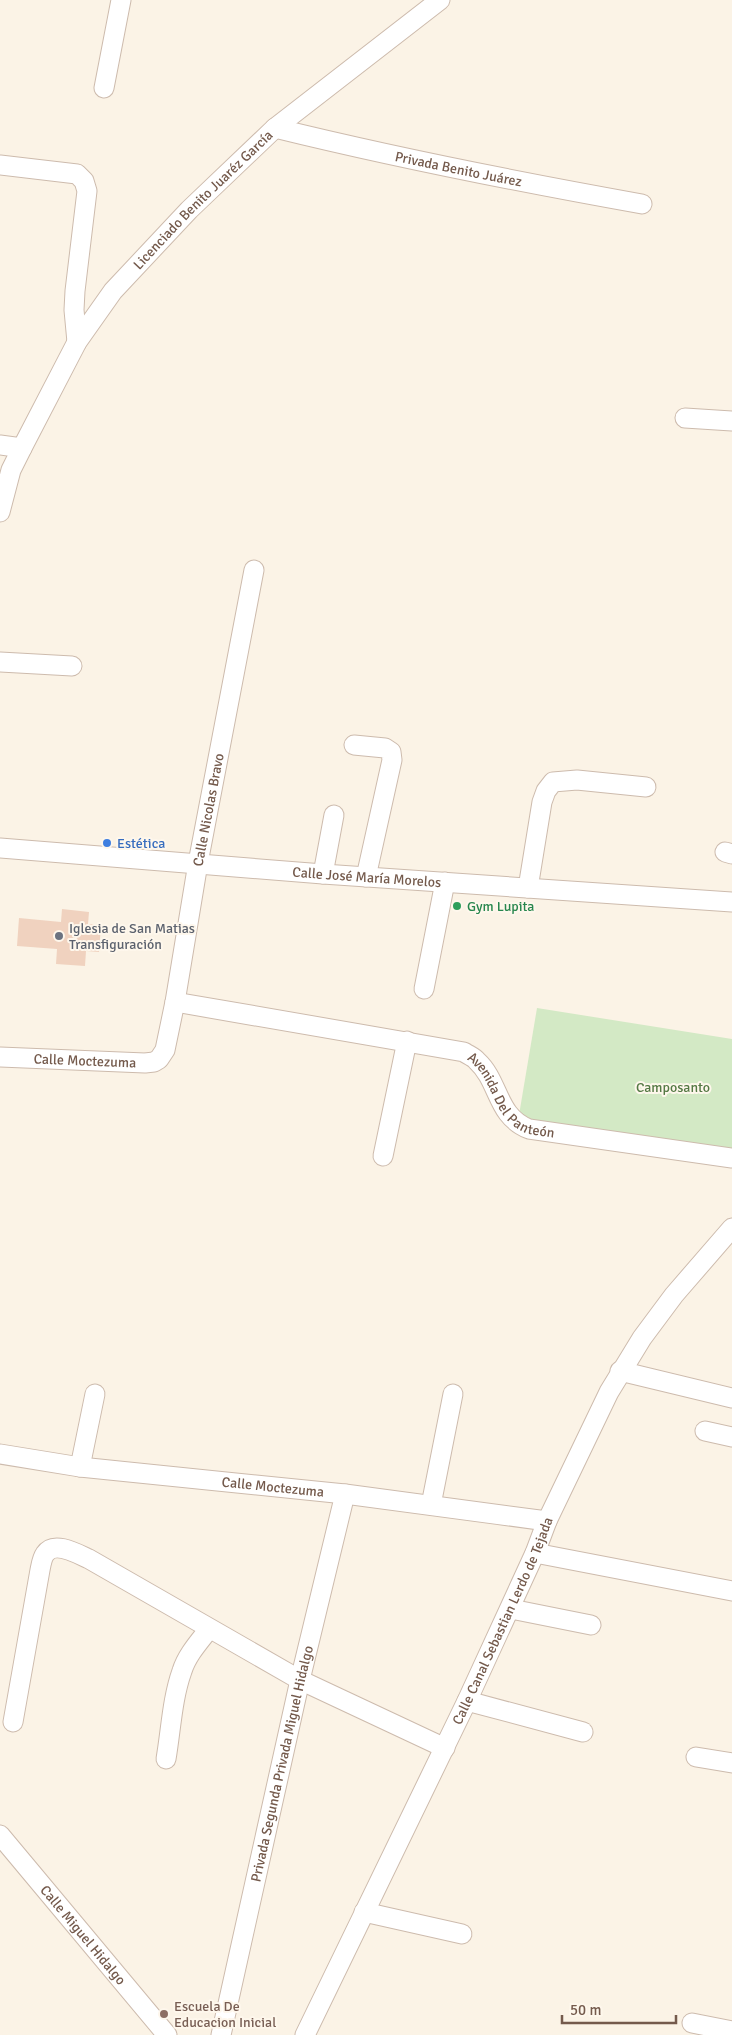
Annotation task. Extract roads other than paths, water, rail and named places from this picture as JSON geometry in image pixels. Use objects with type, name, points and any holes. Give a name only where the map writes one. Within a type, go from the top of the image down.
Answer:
[{"type":"street","points":[[104,88],[121,0]]},
{"type":"street","name":"Licenciado Benito Juaréz García","points":[[0,512],[11,470],[22,448],[78,342],[113,291],[189,210],[275,128],[440,0]]},
{"type":"street","name":"Privada Benito Juárez","points":[[275,128],[512,181],[642,204]]},
{"type":"street","points":[[0,165],[78,174],[84,181],[87,191],[74,310],[78,342]]},
{"type":"street","points":[[685,418],[732,421]]},
{"type":"street","points":[[0,445],[22,448]]},
{"type":"street","name":"Calle Nicolas Bravo","points":[[165,1050],[254,570]]},
{"type":"street","points":[[0,662],[72,666]]},
{"type":"street","points":[[354,745],[385,748],[391,752],[392,760],[366,877]]},
{"type":"street","points":[[528,888],[542,802],[546,791],[553,782],[577,780],[646,787]]},
{"type":"street","points":[[323,874],[334,814]]},
{"type":"street","name":"Calle José María Morelos","points":[[0,848],[323,874],[732,902]]},
{"type":"street","points":[[424,989],[445,882]]},
{"type":"street","name":"Avenida Del Panteón","points":[[175,1002],[464,1052],[477,1060],[486,1072],[508,1114],[516,1124],[529,1129],[732,1158]]},
{"type":"street","points":[[383,1156],[407,1041]]},
{"type":"street","name":"Calle Moctezuma","points":[[0,1057],[145,1063],[154,1062],[159,1059],[165,1050]]},
{"type":"street","name":"Calle Canal Sebastian Lerdo de Tejada","points":[[305,2035],[467,1702],[511,1609],[535,1553],[546,1521],[620,1371],[674,1295],[732,1228]]},
{"type":"street","points":[[620,1371],[732,1398]]},
{"type":"street","points":[[80,1467],[95,1394]]},
{"type":"street","points":[[431,1505],[453,1394]]},
{"type":"street","points":[[705,1430],[732,1436]]},
{"type":"street","name":"Calle Moctezuma","points":[[0,1454],[80,1467],[345,1494],[546,1521]]},
{"type":"street","name":"Privada Segunda Privada Miguel Hidalgo","points":[[221,2035],[300,1680],[345,1494]]},
{"type":"street","points":[[13,1722],[44,1554],[50,1549],[61,1548],[81,1556],[300,1680],[445,1748]]},
{"type":"street","points":[[535,1553],[732,1591]]},
{"type":"street","points":[[511,1609],[591,1625]]},
{"type":"street","points":[[166,1759],[177,1688],[182,1670],[191,1652],[208,1629]]},
{"type":"street","points":[[467,1702],[583,1732]]},
{"type":"street","points":[[696,1757],[732,1763]]},
{"type":"street","name":"Calle Miguel Hidalgo","points":[[0,1835],[167,2035]]},
{"type":"street","points":[[364,1912],[462,1934]]},
{"type":"street","points":[[692,2023],[732,2031]]},
{"type":"place","name":"Estética","points":[[107,843]]},
{"type":"place","name":"Gym Lupita","points":[[457,906]]},
{"type":"place","name":"Iglesia de San Matias Transfiguración","points":[[59,936]]},
{"type":"place","name":"Escuela De Educacion Inicial","points":[[164,2014]]},
{"type":"park label","name":"Camposanto","points":[[673,1087]]}]
